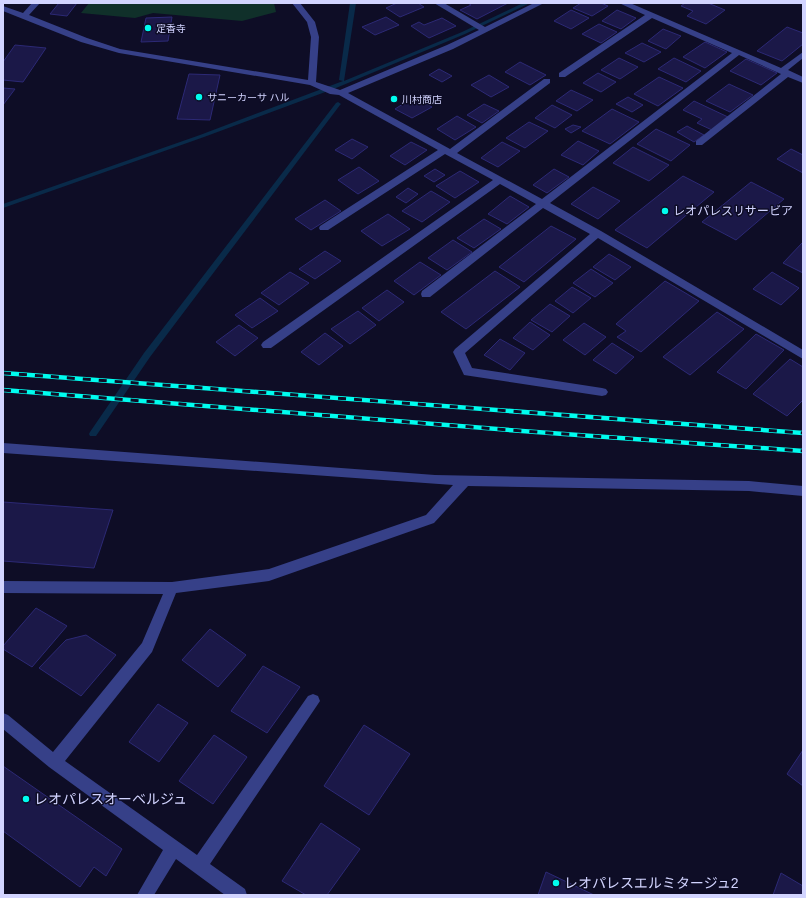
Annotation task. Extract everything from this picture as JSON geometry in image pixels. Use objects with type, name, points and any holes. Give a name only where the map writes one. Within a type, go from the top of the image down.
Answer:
[{"type":"street","points":[[24,16],[36,3]]},
{"type":"street","points":[[296,3],[311,22],[315,37],[312,83]]},
{"type":"street","points":[[438,3],[481,28]]},
{"type":"street","points":[[337,92],[450,47],[481,28],[540,3]]},
{"type":"street","points":[[623,3],[803,80]]},
{"type":"street","points":[[3,8],[84,40],[118,51],[312,83],[337,92],[597,233],[803,355]]},
{"type":"street","points":[[562,75],[651,15]]},
{"type":"street","points":[[426,294],[738,52]]},
{"type":"street","points":[[699,143],[784,72],[803,54]]},
{"type":"street","points":[[324,228],[448,151],[547,81]]},
{"type":"street","points":[[267,345],[500,180]]},
{"type":"street","points":[[597,233],[459,352],[468,372],[602,392]]},
{"type":"street","points":[[3,448],[435,480],[749,486],[803,490]]},
{"type":"street","points":[[3,587],[172,588],[269,575],[430,519],[466,480]]},
{"type":"street","points":[[54,762],[147,647],[172,588]]},
{"type":"street","points":[[199,866],[313,701]]},
{"type":"street","points":[[3,720],[54,762],[239,895]]},
{"type":"street","points":[[145,895],[174,847]]},
{"type":"green space","points":[[89,3],[274,3],[276,12],[242,21],[153,13],[135,18],[81,13]]},
{"type":"building","points":[[59,3],[77,3],[67,16],[50,14]]},
{"type":"building","points":[[397,3],[418,3],[424,7],[400,17],[386,8]]},
{"type":"building","points":[[468,3],[508,3],[477,19],[460,10],[471,5]]},
{"type":"building","points":[[581,3],[601,3],[608,6],[592,16],[573,8]]},
{"type":"building","points":[[685,3],[708,3],[725,10],[706,24],[687,16],[693,11],[681,6]]},
{"type":"building","points":[[571,10],[589,18],[571,29],[554,21]]},
{"type":"building","points":[[617,10],[636,18],[621,29],[602,21]]},
{"type":"building","points":[[172,17],[168,41],[141,42],[146,18]]},
{"type":"building","points":[[386,17],[399,25],[375,35],[362,27]]},
{"type":"building","points":[[442,18],[456,26],[429,38],[411,26],[419,22],[424,25]]},
{"type":"building","points":[[599,24],[617,32],[601,43],[582,34]]},
{"type":"building","points":[[787,27],[803,33],[803,44],[782,61],[757,51]]},
{"type":"building","points":[[663,29],[681,36],[666,49],[648,41]]},
{"type":"building","points":[[705,42],[727,52],[705,68],[683,57]]},
{"type":"building","points":[[642,43],[661,52],[644,62],[625,53]]},
{"type":"building","points":[[15,45],[46,48],[23,82],[3,80],[3,62]]},
{"type":"building","points":[[619,58],[638,67],[620,79],[601,70]]},
{"type":"building","points":[[674,58],[701,71],[686,82],[658,69]]},
{"type":"building","points":[[746,59],[777,73],[761,85],[730,71]]},
{"type":"building","points":[[520,62],[546,75],[530,85],[505,72]]},
{"type":"building","points":[[439,69],[452,76],[442,82],[429,75]]},
{"type":"building","points":[[598,73],[616,82],[601,92],[583,83]]},
{"type":"building","name":"サニーカーサ ハル","points":[[189,74],[220,75],[210,120],[177,119]]},
{"type":"building","points":[[489,75],[509,87],[491,97],[471,85]]},
{"type":"building","points":[[659,77],[683,88],[658,106],[634,94]]},
{"type":"building","points":[[729,84],[753,95],[730,112],[706,101]]},
{"type":"building","points":[[3,88],[15,89],[3,105]]},
{"type":"building","points":[[571,90],[593,100],[577,111],[556,101]]},
{"type":"building","points":[[414,97],[432,107],[412,118],[395,109]]},
{"type":"building","points":[[628,97],[643,105],[632,112],[616,104]]},
{"type":"building","points":[[694,101],[728,117],[712,130],[697,123],[702,119],[683,110]]},
{"type":"building","points":[[484,104],[499,111],[482,123],[467,115]]},
{"type":"building","points":[[552,105],[572,115],[555,128],[535,118]]},
{"type":"building","points":[[612,109],[639,122],[610,144],[582,131]]},
{"type":"building","points":[[457,116],[476,127],[455,140],[437,129]]},
{"type":"building","points":[[529,122],[548,131],[525,148],[506,138]]},
{"type":"building","points":[[573,125],[581,127],[571,133],[565,129]]},
{"type":"building","points":[[687,126],[704,135],[694,142],[677,132]]},
{"type":"building","points":[[656,129],[690,145],[671,161],[637,144]]},
{"type":"building","points":[[352,139],[368,147],[352,159],[335,150]]},
{"type":"building","points":[[578,141],[599,151],[583,165],[561,155]]},
{"type":"building","points":[[411,142],[427,150],[405,165],[390,156]]},
{"type":"building","points":[[502,142],[520,151],[498,167],[481,158]]},
{"type":"building","points":[[633,147],[669,165],[649,181],[613,163]]},
{"type":"building","points":[[791,149],[803,155],[803,173],[777,159]]},
{"type":"building","points":[[359,167],[379,181],[358,194],[338,180]]},
{"type":"building","points":[[435,169],[445,175],[434,182],[424,176]]},
{"type":"building","points":[[554,169],[569,177],[547,193],[533,185]]},
{"type":"building","points":[[460,171],[479,182],[455,198],[436,186]]},
{"type":"building","name":"レオパレスリサービア","points":[[683,176],[714,192],[647,248],[615,230]]},
{"type":"building","points":[[751,182],[784,199],[736,240],[702,222]]},
{"type":"building","points":[[593,187],[620,201],[598,219],[571,204]]},
{"type":"building","points":[[408,188],[418,194],[406,203],[396,197]]},
{"type":"building","points":[[431,191],[450,202],[422,222],[402,211]]},
{"type":"building","points":[[510,196],[529,207],[507,224],[488,214]]},
{"type":"building","points":[[325,200],[341,211],[311,230],[295,219]]},
{"type":"building","points":[[388,214],[410,229],[382,246],[361,231]]},
{"type":"building","points":[[484,219],[501,229],[474,248],[457,238]]},
{"type":"building","points":[[551,226],[576,239],[524,282],[499,267]]},
{"type":"building","points":[[453,240],[472,252],[447,270],[428,258]]},
{"type":"building","points":[[803,242],[803,273],[783,263]]},
{"type":"building","points":[[325,251],[341,261],[315,279],[299,269]]},
{"type":"building","points":[[609,254],[631,267],[615,280],[593,267]]},
{"type":"building","points":[[420,262],[441,275],[414,295],[394,281]]},
{"type":"building","points":[[591,269],[613,283],[595,297],[573,283]]},
{"type":"building","points":[[495,271],[520,287],[466,329],[441,312]]},
{"type":"building","points":[[290,272],[309,283],[279,305],[261,293]]},
{"type":"building","points":[[772,272],[799,288],[781,305],[753,289]]},
{"type":"building","points":[[665,281],[699,301],[641,352],[617,337],[626,331],[616,324]]},
{"type":"building","points":[[572,287],[591,298],[573,313],[555,301]]},
{"type":"building","points":[[387,290],[404,302],[379,321],[362,308]]},
{"type":"building","points":[[260,298],[278,311],[252,328],[235,315]]},
{"type":"building","points":[[550,304],[570,316],[552,332],[531,320]]},
{"type":"building","points":[[358,311],[376,325],[350,344],[331,329]]},
{"type":"building","points":[[717,312],[744,329],[690,375],[663,357]]},
{"type":"building","points":[[530,322],[550,335],[533,350],[513,338]]},
{"type":"building","points":[[584,323],[606,337],[585,355],[563,340]]},
{"type":"building","points":[[239,325],[258,338],[235,356],[216,342]]},
{"type":"building","points":[[325,333],[343,346],[319,365],[301,352]]},
{"type":"building","points":[[756,334],[784,350],[746,389],[717,372]]},
{"type":"building","points":[[500,339],[525,353],[510,370],[484,355]]},
{"type":"building","points":[[612,343],[634,357],[616,374],[593,360]]},
{"type":"building","points":[[790,359],[803,367],[803,400],[787,416],[753,394]]},
{"type":"building","points":[[3,502],[113,510],[94,568],[3,561]]},
{"type":"building","points":[[36,608],[67,626],[32,667],[3,649],[3,646]]},
{"type":"building","points":[[210,629],[246,655],[218,687],[182,660]]},
{"type":"building","points":[[86,635],[116,655],[81,696],[39,668],[66,640]]},
{"type":"building","points":[[263,666],[300,687],[267,733],[231,711]]},
{"type":"building","points":[[158,704],[188,723],[159,762],[129,742]]},
{"type":"building","points":[[364,725],[410,754],[369,815],[324,786]]},
{"type":"building","points":[[214,735],[247,757],[213,804],[179,781]]},
{"type":"building","points":[[803,750],[803,786],[787,774]]},
{"type":"building","name":"レオパレスオーベルジュ","points":[[3,766],[122,849],[106,876],[94,867],[80,887],[3,831]]},
{"type":"building","points":[[321,823],[360,849],[327,895],[306,895],[282,881]]},
{"type":"building","name":"レオパレスエルミタージュ2","points":[[546,872],[594,895],[538,895]]},
{"type":"building","points":[[781,873],[803,886],[803,895],[773,895]]},
{"type":"waterway","points":[[342,80],[353,3]]},
{"type":"waterway","points":[[3,206],[202,136],[334,87],[464,33],[527,3]]},
{"type":"waterway","points":[[93,434],[147,355],[338,104]]},
{"type":"railway","points":[[3,373],[803,433]]},
{"type":"railway","points":[[3,390],[522,431],[803,451]]},
{"type":"place","name":"定香寺","points":[[148,28]]},
{"type":"place","name":"サニーカーサ ハル","points":[[199,97]]},
{"type":"place","name":"川村商店","points":[[394,99]]},
{"type":"place","name":"レオパレスリサービア","points":[[665,211]]},
{"type":"place","name":"レオパレスオーベルジュ","points":[[26,799]]},
{"type":"place","name":"レオパレスエルミタージュ2","points":[[556,883]]}]
